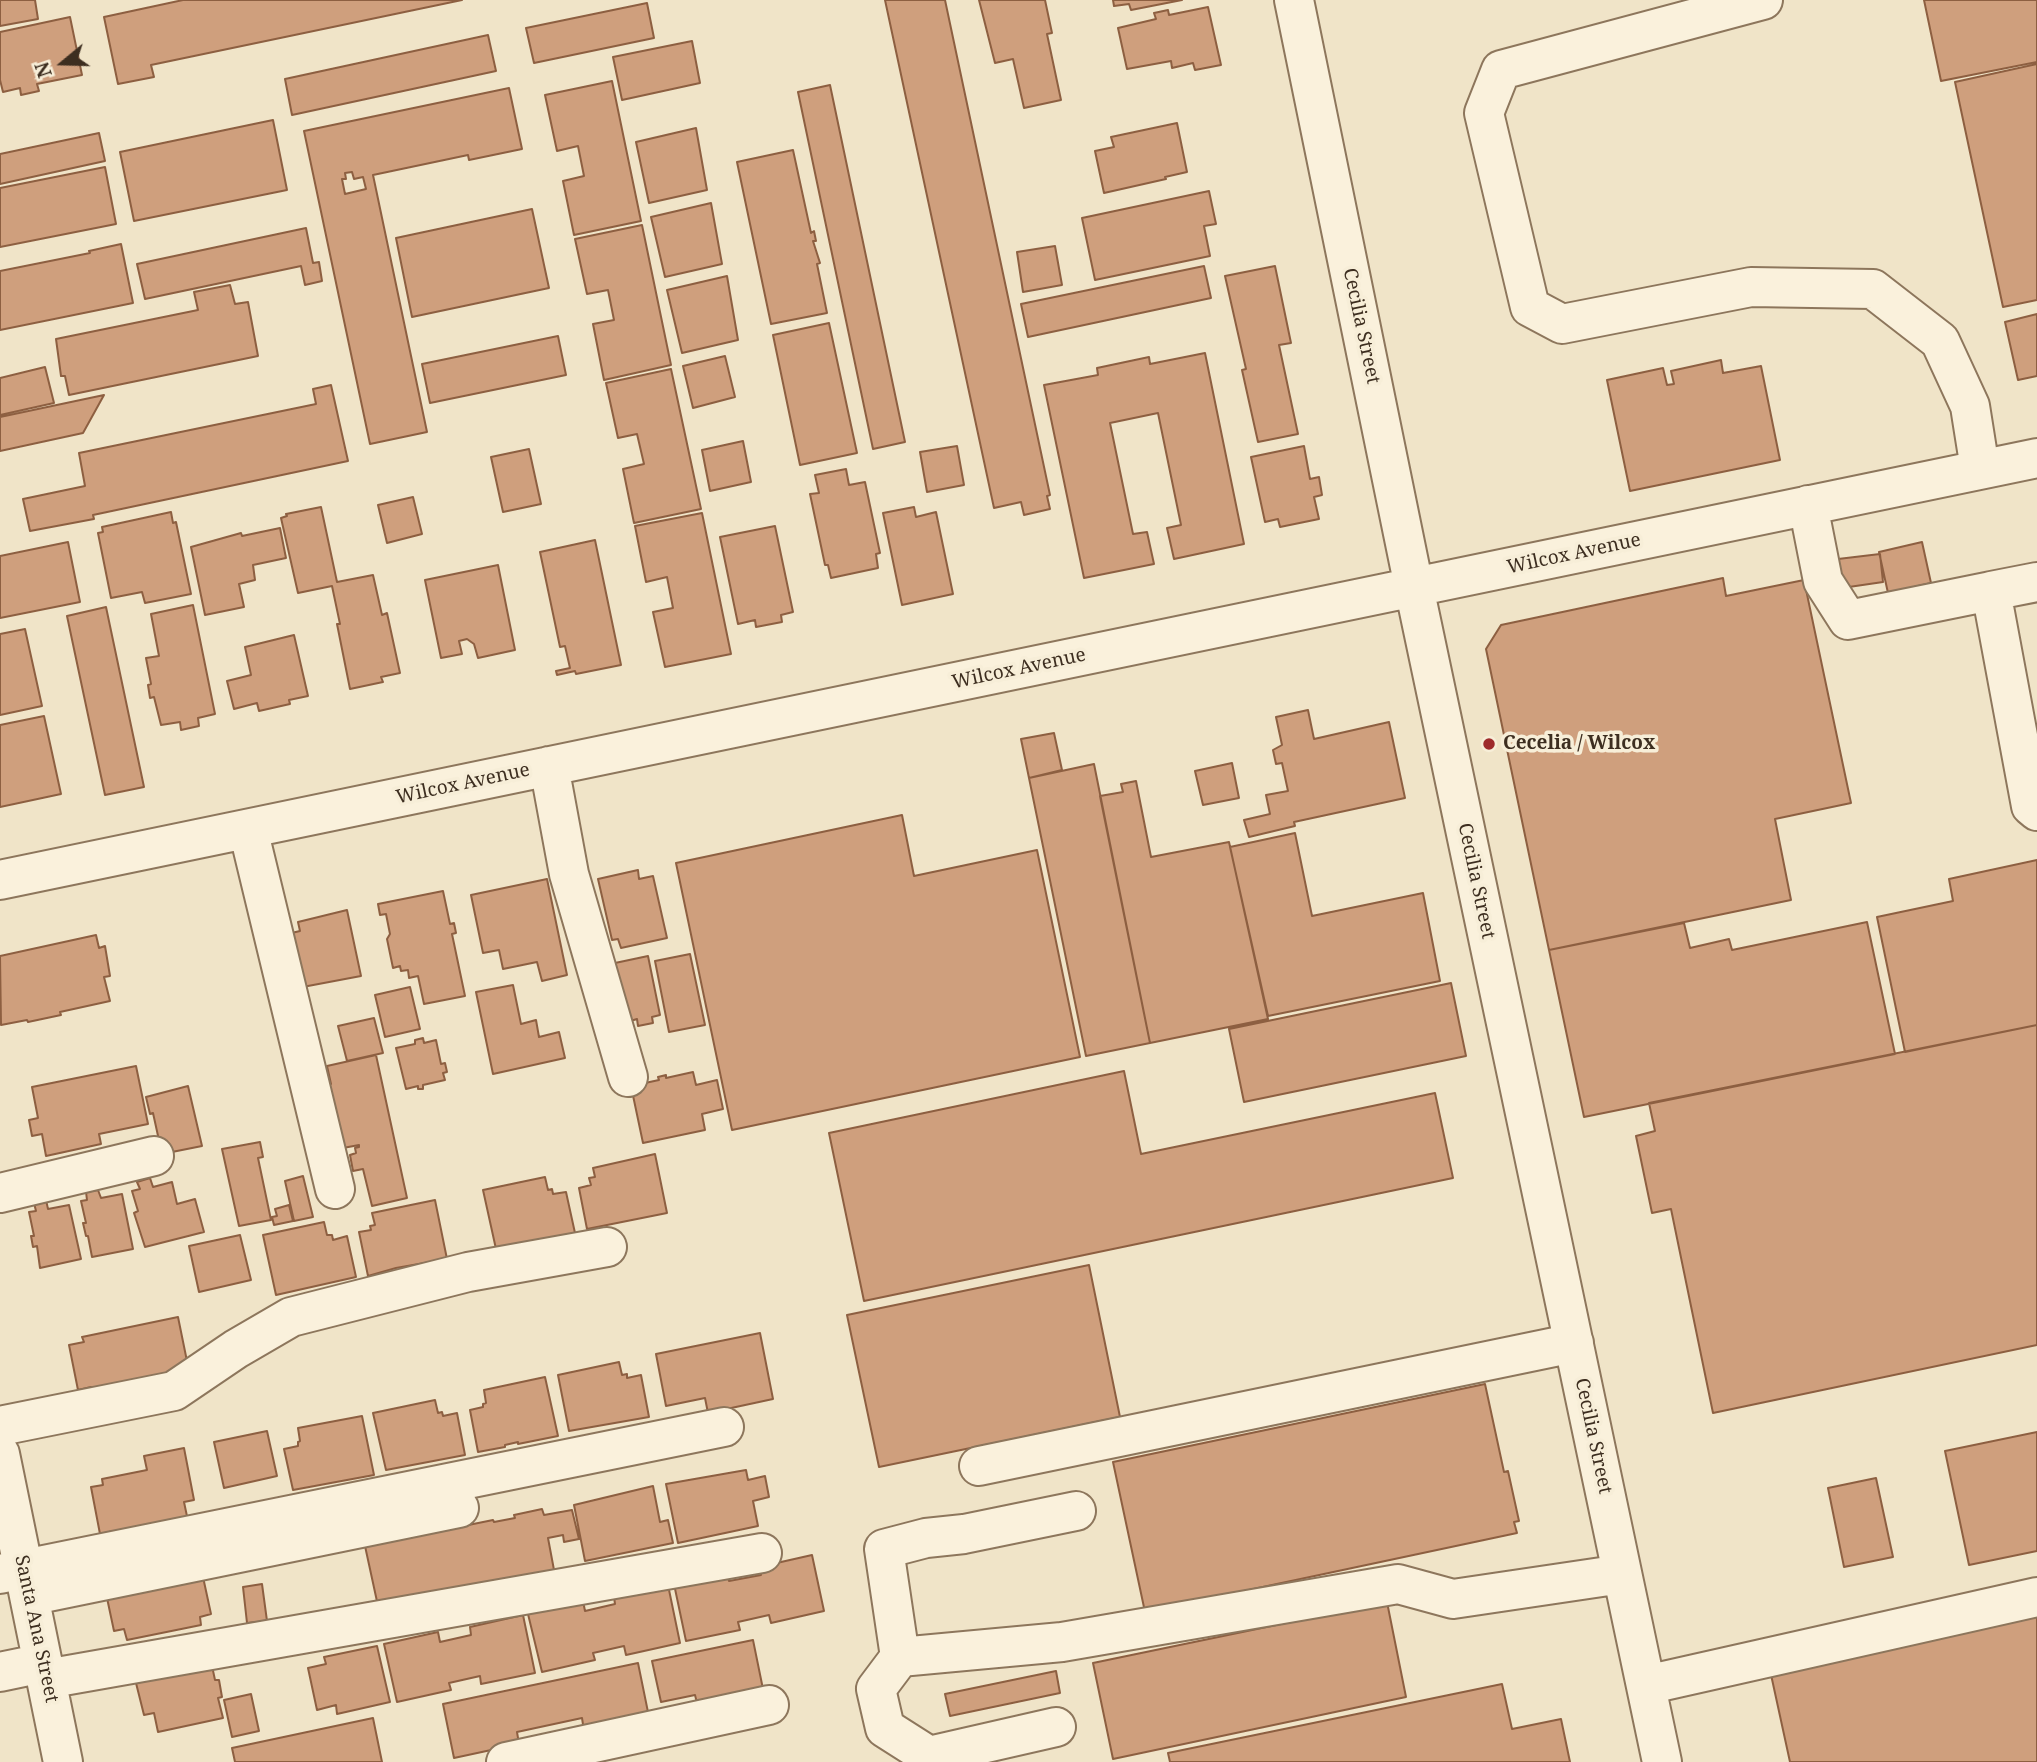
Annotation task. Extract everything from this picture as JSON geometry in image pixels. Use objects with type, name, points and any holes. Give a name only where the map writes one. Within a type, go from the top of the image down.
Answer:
[{"type":"street","name":"Cecilia Street","points":[[1294,0],[1414,587],[1662,1762]]},
{"type":"street","points":[[1762,0],[1501,70],[1484,113],[1530,307],[1562,324],[1751,287],[1872,289],[1940,341],[1970,406],[1980,469]]},
{"type":"street","name":"Wilcox Avenue","points":[[0,880],[2037,457]]},
{"type":"street","points":[[1808,505],[1823,582],[1849,620],[2037,582]]},
{"type":"street","points":[[1991,591],[2031,806],[2037,811]]},
{"type":"street","points":[[549,766],[569,874],[628,1077]]},
{"type":"street","points":[[248,829],[335,1189]]},
{"type":"street","points":[[0,1193],[154,1156]]},
{"type":"street","points":[[0,1426],[174,1391],[236,1349],[291,1317],[468,1272],[607,1247]]},
{"type":"street","points":[[979,1466],[1574,1343]]},
{"type":"street","points":[[18,1579],[724,1427]]},
{"type":"street","name":"Santa Ana Street","points":[[0,1454],[18,1579],[45,1671],[64,1762]]},
{"type":"street","points":[[18,1579],[623,1475]]},
{"type":"street","points":[[1056,1727],[929,1756],[885,1728],[876,1689],[900,1657],[884,1549],[926,1538],[964,1534],[1076,1511]]},
{"type":"street","points":[[0,1672],[45,1671],[762,1553]]},
{"type":"street","points":[[900,1657],[1062,1642],[1398,1584],[1453,1599],[1622,1574]]},
{"type":"street","points":[[1646,1685],[2037,1597]]},
{"type":"street","points":[[506,1762],[769,1705]]},
{"type":"building","points":[[0,0],[35,0],[38,19],[0,26]]},
{"type":"building","points":[[183,0],[462,0],[151,65],[154,77],[118,84],[104,17]]},
{"type":"building","points":[[885,0],[945,0],[1050,495],[1047,496],[1050,509],[1024,515],[1021,502],[994,508]]},
{"type":"building","points":[[979,0],[1045,0],[1052,33],[1047,34],[1061,100],[1024,108],[1013,59],[995,63]]},
{"type":"building","points":[[1113,0],[1182,0],[1131,10],[1129,4],[1114,6]]},
{"type":"building","points":[[1924,0],[2037,0],[2037,62],[1941,81]]},
{"type":"building","points":[[647,3],[654,38],[534,63],[526,28]]},
{"type":"building","points":[[1208,7],[1221,65],[1195,70],[1193,63],[1172,68],[1171,61],[1127,69],[1118,28],[1156,19],[1154,13],[1168,10],[1169,15]]},
{"type":"building","points":[[70,17],[82,75],[37,84],[39,91],[21,95],[20,88],[3,92],[0,80],[0,32]]},
{"type":"building","points":[[488,35],[496,71],[292,115],[285,79]]},
{"type":"building","points":[[692,41],[700,83],[622,100],[613,57]]},
{"type":"building","points":[[2037,64],[2037,300],[2003,307],[1955,82]]},
{"type":"building","points":[[612,81],[641,221],[574,235],[563,181],[584,176],[578,146],[557,151],[545,95]]},
{"type":"building","points":[[830,85],[905,442],[873,449],[798,92]]},
{"type":"building","points":[[509,88],[522,149],[469,160],[468,155],[373,175],[427,432],[370,444],[304,131]],"holes":[[[352,172],[354,179],[363,177],[366,189],[345,194],[342,179],[346,179],[345,173]]]},
{"type":"building","points":[[273,120],[287,190],[134,221],[120,152]]},
{"type":"building","points":[[1177,123],[1187,172],[1104,193],[1095,151],[1114,147],[1111,137]]},
{"type":"building","points":[[696,128],[707,190],[649,203],[636,142]]},
{"type":"building","points":[[99,133],[105,161],[0,184],[0,154]]},
{"type":"building","points":[[793,150],[811,233],[814,231],[816,241],[813,241],[820,263],[817,264],[827,313],[771,324],[737,162]]},
{"type":"building","points":[[105,167],[116,224],[0,247],[0,188]]},
{"type":"building","points":[[1209,191],[1216,224],[1204,226],[1210,256],[1095,280],[1082,218]]},
{"type":"building","points":[[711,203],[722,264],[665,277],[651,217]]},
{"type":"building","points":[[532,209],[549,288],[412,317],[396,238]]},
{"type":"building","points":[[642,225],[671,365],[604,380],[593,324],[614,320],[608,290],[587,294],[575,239]]},
{"type":"building","points":[[306,228],[313,263],[319,262],[322,281],[305,285],[301,266],[145,299],[137,264]]},
{"type":"building","points":[[121,244],[133,303],[0,330],[0,271]]},
{"type":"building","points":[[1055,246],[1062,285],[1023,292],[1017,252]]},
{"type":"building","points":[[1204,266],[1211,298],[1028,337],[1021,304]]},
{"type":"building","points":[[1275,266],[1291,343],[1279,345],[1298,434],[1258,442],[1242,370],[1246,369],[1225,276]]},
{"type":"building","points":[[727,276],[738,340],[682,353],[667,290]]},
{"type":"building","points":[[230,285],[235,304],[248,302],[258,356],[69,395],[65,376],[61,376],[56,339],[198,310],[194,292]]},
{"type":"building","points":[[2037,314],[2037,376],[2018,380],[2005,322]]},
{"type":"building","points":[[829,323],[857,453],[800,465],[773,335]]},
{"type":"building","points":[[558,336],[566,375],[430,403],[422,364]]},
{"type":"building","points":[[1205,353],[1244,544],[1174,559],[1167,528],[1181,525],[1158,413],[1110,423],[1133,534],[1147,532],[1154,564],[1084,578],[1044,385],[1098,375],[1097,368],[1149,357],[1150,364]]},
{"type":"building","points":[[725,356],[735,397],[693,408],[683,366]]},
{"type":"building","points":[[1721,360],[1723,373],[1761,366],[1780,460],[1630,491],[1607,380],[1663,368],[1667,385],[1674,384],[1671,371]]},
{"type":"building","points":[[45,367],[54,403],[0,415],[0,378]]},
{"type":"building","points":[[671,369],[701,509],[634,523],[623,469],[644,464],[637,434],[618,438],[606,383]]},
{"type":"building","points":[[331,385],[348,461],[30,531],[23,499],[85,486],[79,453],[316,404],[313,389]]},
{"type":"building","points":[[104,395],[83,433],[0,451],[0,417]]},
{"type":"building","points":[[743,441],[751,482],[710,491],[702,450]]},
{"type":"building","points":[[957,446],[964,485],[927,492],[920,452]]},
{"type":"building","points":[[1304,446],[1310,479],[1319,477],[1322,495],[1314,497],[1319,519],[1280,527],[1278,519],[1265,522],[1251,457]]},
{"type":"building","points":[[529,449],[541,504],[503,512],[491,457]]},
{"type":"building","points":[[846,469],[849,485],[865,482],[880,553],[876,554],[878,568],[831,578],[828,565],[825,565],[810,494],[819,493],[815,475]]},
{"type":"building","points":[[413,497],[422,534],[387,543],[378,505]]},
{"type":"building","points":[[321,507],[337,582],[373,575],[382,615],[387,613],[400,673],[381,677],[383,682],[350,689],[332,586],[298,593],[281,518],[287,516],[286,514]]},
{"type":"building","points":[[914,507],[916,517],[936,512],[953,594],[902,605],[883,513]]},
{"type":"building","points":[[171,512],[173,523],[176,522],[191,594],[145,603],[142,592],[111,598],[98,533],[103,532],[102,527]]},
{"type":"building","points":[[702,513],[731,654],[665,667],[653,612],[673,608],[667,577],[646,582],[635,526]]},
{"type":"building","points":[[775,526],[793,612],[781,615],[782,622],[756,627],[755,620],[738,624],[720,537]]},
{"type":"building","points":[[280,528],[286,558],[253,565],[255,580],[239,584],[244,607],[205,615],[191,547],[241,533],[242,536]]},
{"type":"building","points":[[595,540],[621,665],[557,675],[556,671],[570,668],[565,646],[560,647],[540,552]]},
{"type":"building","points":[[68,542],[80,602],[0,618],[0,556]]},
{"type":"building","points":[[1922,542],[1931,583],[1888,593],[1879,552]]},
{"type":"building","points":[[1880,554],[1883,582],[1842,588],[1838,559]]},
{"type":"building","points":[[498,565],[515,650],[478,658],[474,644],[467,639],[459,641],[462,654],[441,658],[425,580]]},
{"type":"building","points":[[1723,578],[1726,596],[1804,580],[1851,803],[1775,819],[1791,900],[1549,950],[1486,649],[1501,625]]},
{"type":"building","points":[[193,605],[215,714],[198,718],[199,726],[181,730],[180,722],[161,725],[154,697],[150,698],[148,685],[151,684],[146,658],[159,656],[151,614]]},
{"type":"building","points":[[106,607],[144,787],[105,795],[67,616]]},
{"type":"building","points":[[25,629],[42,706],[0,715],[0,634]]},
{"type":"building","points":[[294,635],[308,696],[289,700],[290,704],[259,711],[257,703],[234,709],[227,681],[251,675],[245,647]]},
{"type":"building","points":[[1308,710],[1314,739],[1389,722],[1405,798],[1294,822],[1295,826],[1249,837],[1244,820],[1270,814],[1266,795],[1288,791],[1282,763],[1276,764],[1273,750],[1282,745],[1276,717]]},
{"type":"building","points":[[44,716],[61,794],[0,807],[0,725]]},
{"type":"building","points":[[1054,733],[1062,770],[1029,778],[1021,739]]},
{"type":"building","points":[[1232,763],[1239,798],[1203,805],[1195,771]]},
{"type":"building","points":[[1094,764],[1150,1043],[1086,1056],[1029,778]]},
{"type":"building","points":[[1136,781],[1151,857],[1229,842],[1268,1019],[1150,1043],[1100,796],[1123,792],[1121,784]]},
{"type":"building","points":[[902,815],[914,876],[1037,850],[1080,1057],[732,1130],[676,863]]},
{"type":"building","points":[[1295,833],[1312,916],[1423,893],[1440,981],[1268,1016],[1230,847]]},
{"type":"building","points":[[2037,860],[2037,1025],[1905,1052],[1877,917],[1953,901],[1949,879]]},
{"type":"building","points":[[638,870],[639,879],[653,876],[667,938],[621,948],[618,939],[612,940],[598,879]]},
{"type":"building","points":[[547,879],[567,975],[542,981],[537,962],[503,969],[499,950],[483,953],[471,895]]},
{"type":"building","points":[[443,891],[450,924],[454,923],[456,933],[452,934],[465,996],[424,1004],[418,976],[409,978],[408,970],[401,971],[400,966],[393,968],[387,939],[390,934],[386,914],[380,915],[378,904]]},
{"type":"building","points":[[347,910],[361,976],[292,989],[279,936],[300,931],[298,922]]},
{"type":"building","points":[[1867,922],[1895,1054],[1584,1117],[1549,950],[1684,923],[1690,948],[1729,939],[1732,950]]},
{"type":"building","points":[[96,935],[99,948],[105,946],[110,976],[104,977],[110,1001],[60,1012],[61,1015],[1,1025],[0,956]]},
{"type":"building","points":[[690,954],[705,1025],[669,1032],[655,961]]},
{"type":"building","points":[[648,956],[660,1015],[652,1017],[653,1023],[638,1026],[637,1019],[627,1022],[615,963]]},
{"type":"building","points":[[1451,983],[1466,1056],[1244,1102],[1229,1029]]},
{"type":"building","points":[[513,985],[521,1024],[536,1020],[539,1037],[559,1032],[565,1058],[493,1074],[476,992]]},
{"type":"building","points":[[410,987],[420,1029],[385,1037],[375,995]]},
{"type":"building","points":[[374,1018],[383,1053],[347,1061],[338,1026]]},
{"type":"building","points":[[2037,1025],[2037,1345],[1713,1413],[1671,1209],[1652,1213],[1636,1136],[1655,1131],[1649,1103]]},
{"type":"building","points":[[423,1038],[424,1043],[436,1040],[441,1064],[445,1063],[445,1080],[423,1085],[423,1089],[418,1089],[418,1086],[406,1089],[396,1048],[415,1044],[415,1040]]},
{"type":"building","points":[[376,1055],[407,1198],[372,1206],[363,1169],[353,1171],[350,1155],[356,1153],[355,1148],[359,1145],[343,1148],[327,1085],[331,1084],[327,1066]]},
{"type":"building","points":[[136,1066],[148,1124],[99,1134],[101,1144],[46,1156],[42,1134],[32,1136],[29,1120],[38,1118],[32,1087]]},
{"type":"building","points":[[1124,1071],[1141,1154],[1435,1093],[1453,1178],[864,1301],[829,1133]]},
{"type":"building","points":[[693,1072],[696,1085],[717,1080],[723,1109],[702,1114],[705,1130],[643,1143],[631,1086],[659,1080],[658,1077],[666,1075],[666,1078]]},
{"type":"building","points":[[188,1086],[202,1146],[162,1154],[153,1113],[150,1114],[146,1097]]},
{"type":"building","points":[[260,1142],[263,1157],[258,1158],[271,1220],[239,1226],[222,1149]]},
{"type":"building","points":[[655,1154],[667,1213],[587,1229],[579,1188],[591,1185],[589,1178],[595,1177],[593,1168]]},
{"type":"building","points":[[303,1176],[313,1217],[294,1221],[285,1181]]},
{"type":"building","points":[[545,1177],[548,1190],[552,1189],[553,1194],[566,1192],[575,1233],[496,1249],[483,1190]]},
{"type":"building","points":[[150,1178],[153,1187],[172,1182],[177,1204],[195,1199],[204,1232],[145,1247],[134,1213],[138,1211],[132,1191],[140,1189],[137,1182]]},
{"type":"building","points":[[98,1190],[101,1198],[122,1194],[133,1249],[92,1257],[83,1223],[86,1223],[81,1201],[87,1200],[86,1192]]},
{"type":"building","points":[[46,1200],[48,1209],[69,1205],[81,1259],[40,1268],[37,1246],[33,1247],[31,1236],[34,1236],[29,1212],[36,1211],[34,1203]]},
{"type":"building","points":[[435,1200],[447,1259],[368,1276],[359,1232],[371,1230],[370,1226],[375,1225],[372,1213]]},
{"type":"building","points":[[289,1205],[293,1221],[274,1225],[272,1217],[277,1216],[275,1209]]},
{"type":"building","points":[[324,1222],[327,1235],[332,1235],[333,1240],[347,1236],[356,1277],[276,1295],[263,1235]]},
{"type":"building","points":[[240,1235],[251,1280],[199,1292],[189,1246]]},
{"type":"building","points":[[1089,1265],[1120,1417],[879,1467],[847,1315]]},
{"type":"building","points":[[178,1317],[189,1371],[92,1392],[91,1387],[78,1390],[69,1345],[84,1342],[82,1337]]},
{"type":"building","points":[[760,1333],[773,1399],[708,1413],[705,1398],[666,1406],[656,1354]]},
{"type":"building","points":[[619,1362],[622,1375],[627,1374],[627,1378],[641,1375],[649,1417],[569,1431],[558,1375]]},
{"type":"building","points":[[545,1377],[558,1436],[478,1452],[470,1410],[483,1407],[486,1403],[484,1390]]},
{"type":"building","points":[[1485,1384],[1504,1472],[1508,1471],[1519,1521],[1514,1522],[1517,1533],[1145,1612],[1113,1462]]},
{"type":"building","points":[[435,1400],[438,1413],[442,1412],[443,1416],[457,1413],[465,1455],[386,1470],[373,1413]]},
{"type":"building","points":[[362,1416],[374,1475],[293,1490],[284,1449],[298,1446],[298,1428]]},
{"type":"building","points":[[267,1431],[277,1476],[224,1488],[214,1442]]},
{"type":"building","points":[[2037,1432],[2037,1551],[1969,1565],[1945,1451]]},
{"type":"building","points":[[184,1448],[194,1500],[184,1502],[188,1521],[114,1536],[113,1531],[100,1534],[91,1487],[103,1485],[102,1479],[147,1470],[144,1456]]},
{"type":"building","points":[[746,1470],[748,1480],[765,1476],[769,1497],[753,1501],[758,1526],[678,1543],[666,1484]]},
{"type":"building","points":[[1876,1478],[1893,1557],[1844,1567],[1828,1488]]},
{"type":"building","points":[[653,1486],[660,1522],[668,1520],[673,1543],[585,1561],[574,1505]]},
{"type":"building","points":[[542,1509],[544,1515],[572,1510],[579,1539],[564,1542],[563,1535],[548,1538],[554,1570],[378,1606],[365,1546],[515,1518],[514,1515]]},
{"type":"building","points":[[812,1555],[824,1611],[771,1623],[769,1615],[738,1622],[740,1630],[686,1641],[674,1584],[727,1573],[729,1581],[761,1575],[759,1567]]},
{"type":"building","points":[[203,1577],[211,1614],[200,1617],[201,1625],[127,1640],[124,1629],[114,1631],[107,1598]]},
{"type":"building","points":[[262,1584],[267,1621],[247,1623],[243,1587]]},
{"type":"building","points":[[668,1585],[680,1643],[626,1655],[624,1646],[593,1653],[595,1660],[542,1672],[528,1614],[583,1601],[585,1611],[615,1604],[614,1597]]},
{"type":"building","points":[[1387,1602],[1406,1697],[1113,1759],[1093,1663]]},
{"type":"building","points":[[523,1615],[535,1673],[481,1684],[480,1676],[449,1683],[451,1690],[397,1702],[384,1644],[438,1632],[440,1642],[471,1635],[470,1627]]},
{"type":"building","points":[[2037,1615],[2037,1762],[1790,1762],[1770,1670]]},
{"type":"building","points":[[753,1640],[764,1694],[698,1707],[695,1695],[661,1702],[652,1661]]},
{"type":"building","points":[[377,1646],[390,1702],[337,1714],[336,1705],[317,1710],[308,1668],[326,1664],[324,1657]]},
{"type":"building","points":[[638,1663],[649,1717],[584,1731],[582,1718],[517,1732],[519,1744],[454,1758],[443,1704]]},
{"type":"building","points":[[212,1666],[215,1680],[219,1680],[222,1697],[218,1698],[223,1718],[158,1732],[154,1713],[144,1715],[136,1683]]},
{"type":"building","points":[[1056,1671],[1060,1693],[950,1716],[945,1694]]},
{"type":"building","points":[[1502,1684],[1512,1729],[1561,1719],[1570,1762],[1170,1762],[1168,1753]]},
{"type":"building","points":[[251,1694],[259,1731],[232,1737],[224,1700]]},
{"type":"building","points":[[373,1718],[382,1762],[235,1762],[232,1748]]},
{"type":"place","name":"Cecelia / Wilcox","points":[[1489,744]]}]
